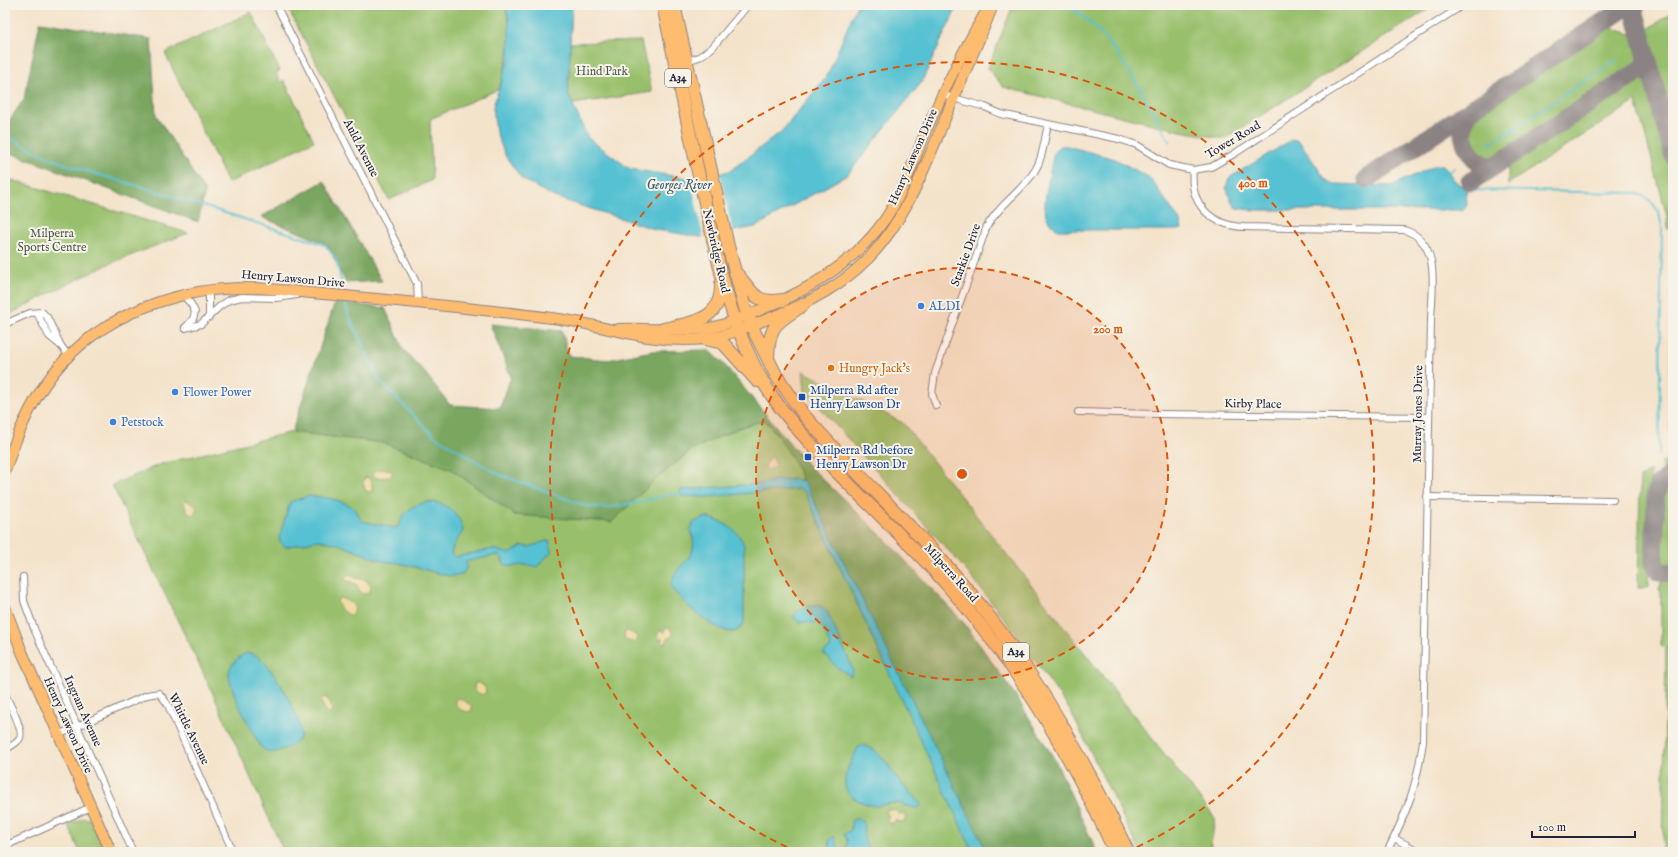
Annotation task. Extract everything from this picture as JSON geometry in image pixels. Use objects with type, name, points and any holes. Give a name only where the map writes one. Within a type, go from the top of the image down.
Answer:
[{"type":"highway","name":"Newbridge Road","points":[[663,5],[706,148],[734,271],[750,320]]},
{"type":"highway","name":"Newbridge Road","points":[[674,5],[693,151],[720,272],[736,326]]},
{"type":"highway","points":[[734,271],[757,298],[766,301],[784,300]]},
{"type":"highway","points":[[663,329],[695,322],[707,317],[718,305],[721,293],[720,272]]},
{"type":"highway","points":[[768,359],[768,341],[773,329],[804,305]]},
{"type":"highway","name":"Milperra Road","points":[[750,320],[768,359],[785,389],[807,419],[956,577],[1016,652],[1067,731],[1094,781],[1128,852]]},
{"type":"highway","name":"Milperra Road","points":[[736,326],[758,372],[784,412],[809,443],[946,584],[995,644],[1025,684],[1074,767],[1115,852]]},
{"type":"highway","points":[[706,339],[720,342],[726,346],[784,412]]},
{"type":"main road","name":"Henry Lawson Drive","points":[[615,329],[630,335],[656,339],[706,339],[750,320],[822,279],[849,259],[868,240],[886,217],[904,186],[943,95],[974,32],[992,5]]},
{"type":"main road","name":"Henry Lawson Drive","points":[[750,320],[804,305],[837,285],[870,257],[888,234],[910,198],[954,98],[992,5]]},
{"type":"main road","name":"Henry Lawson Drive","points":[[5,471],[15,443],[32,405],[51,376],[69,356],[87,339],[132,312],[182,295],[209,290],[251,288],[326,294],[554,318],[615,329],[696,329],[736,326]]},
{"type":"main road","name":"Henry Lawson Drive","points":[[5,607],[8,624],[111,852]]},
{"type":"street","name":"Auld Avenue","points":[[276,5],[417,284],[418,304]]},
{"type":"street","points":[[681,63],[699,57],[712,48],[748,5]]},
{"type":"street","name":"Tower Road","points":[[943,95],[985,107],[1001,114],[1120,139],[1136,145],[1169,165],[1193,170],[1205,169],[1218,164],[1463,5]]},
{"type":"street","name":"Starkie Drive","points":[[936,406],[932,394],[935,373],[987,226],[992,217],[1033,173],[1040,156],[1048,125]]},
{"type":"street","name":"Murray Jones Drive","points":[[1193,170],[1192,182],[1195,193],[1208,214],[1223,224],[1243,227],[1396,229],[1408,231],[1419,238],[1429,252],[1432,268],[1423,741],[1412,799],[1387,852]]},
{"type":"street","points":[[209,290],[209,317]]},
{"type":"street","points":[[182,295],[191,304],[195,312],[194,317],[185,328],[201,324],[229,300],[242,297],[277,298],[309,293]]},
{"type":"street","points":[[5,324],[30,313],[42,312],[47,317],[61,346],[69,356]]},
{"type":"street","name":"Kirby Place","points":[[1078,412],[1429,417]]},
{"type":"street","points":[[1428,497],[1613,500]]},
{"type":"street","name":"Ingram Avenue","points":[[23,577],[23,596],[27,609],[133,852]]},
{"type":"street","name":"Whittle Avenue","points":[[58,735],[153,693],[162,695],[233,852]]},
{"type":"street","points":[[5,694],[19,726],[21,735],[17,741],[5,750]]},
{"type":"street","points":[[5,846],[91,807]]},
{"type":"street","points":[[1394,838],[1420,852]]},
{"type":"green space","points":[[286,5],[504,5],[508,15],[510,36],[505,68],[499,89],[430,119],[432,180],[389,200]]},
{"type":"green space","points":[[1013,5],[1435,5],[1224,139],[1176,130],[1003,87],[988,68]]},
{"type":"green space","points":[[251,12],[280,71],[276,73],[280,82],[284,80],[314,141],[228,183],[165,53]]},
{"type":"green space","points":[[1673,12],[1673,127],[1648,32],[1651,27]]},
{"type":"green space","points":[[40,22],[151,39],[156,115],[205,192],[198,222],[5,151],[5,127],[24,99]]},
{"type":"green space","points":[[1606,26],[1633,35],[1640,59],[1638,63],[1618,77],[1619,79],[1499,158],[1490,160],[1477,156],[1467,135],[1468,127],[1474,118],[1483,110]]},
{"type":"green space","name":"Hind Park","points":[[641,41],[652,92],[573,104],[568,94],[570,43]]},
{"type":"green space","points":[[1639,79],[1644,79],[1646,83],[1673,181],[1673,225],[1668,230],[1667,216],[1636,101],[1508,184],[1508,163],[1623,87],[1624,89]]},
{"type":"green space","name":"Milperra Sports Centre","points":[[5,178],[188,233],[109,264],[5,317]]},
{"type":"green space","points":[[324,181],[382,281],[346,283],[327,244],[261,217]]},
{"type":"green space","points":[[1672,272],[1673,468],[1663,470],[1661,463],[1670,457]]},
{"type":"green space","points":[[335,302],[385,308],[403,349],[426,374],[450,405],[500,408],[511,377],[490,324],[562,331],[569,356],[608,360],[652,351],[709,350],[722,362],[808,465],[885,539],[964,623],[1014,693],[1056,762],[1097,852],[983,852],[792,458],[765,420],[738,428],[693,449],[656,479],[612,522],[515,515],[451,469],[384,443],[292,432]]},
{"type":"green space","points":[[803,371],[903,423],[1215,818],[1210,852],[1140,852],[1071,712],[1017,635],[965,569],[805,391]]},
{"type":"green space","points":[[765,420],[782,442],[796,466],[976,852],[284,852],[209,685],[112,485],[161,464],[292,432],[384,443],[451,469],[515,515],[656,479],[693,449],[738,428]]},
{"type":"green space","points":[[1650,471],[1648,588],[1638,588],[1640,478]]},
{"type":"green space","points":[[1673,481],[1673,568],[1666,568],[1661,565],[1660,559],[1661,496],[1664,488]]},
{"type":"green space","points":[[1665,579],[1673,579],[1673,852],[1663,852],[1666,647],[1661,646],[1661,590],[1659,590],[1661,583]]},
{"type":"green space","points":[[83,818],[91,820],[105,852],[80,852],[68,825]]},
{"type":"sand","points":[[769,457],[773,458],[776,466],[768,470],[765,467]]},
{"type":"sand","points":[[388,469],[393,472],[390,477],[376,478],[373,474],[376,470]]},
{"type":"sand","points":[[368,477],[372,483],[372,491],[369,492],[365,490],[363,482],[365,478]]},
{"type":"sand","points":[[186,500],[196,506],[196,511],[192,515],[187,512],[184,502]]},
{"type":"sand","points":[[349,574],[356,578],[366,580],[371,587],[369,593],[362,594],[356,584],[345,580],[345,577]]},
{"type":"sand","points":[[340,598],[352,603],[355,609],[352,615],[347,614],[341,609],[337,601]]},
{"type":"sand","points":[[668,627],[673,636],[668,638],[666,643],[663,644],[661,641],[663,639],[659,639],[657,634],[661,630],[665,633],[664,629]]},
{"type":"sand","points":[[628,631],[637,636],[635,643],[625,640],[624,633]]},
{"type":"sand","points":[[475,683],[482,685],[485,688],[486,691],[483,695],[474,689]]},
{"type":"sand","points":[[323,697],[328,699],[332,710],[330,713],[326,712],[321,702]]},
{"type":"sand","points":[[459,698],[471,705],[472,711],[464,711],[459,708],[455,702],[456,699]]},
{"type":"sand","points":[[888,809],[895,810],[900,815],[905,814],[905,821],[897,822],[896,819],[894,823],[888,823],[886,820],[889,816],[886,812]]},
{"type":"water","name":"Georges River","points":[[504,5],[572,5],[568,94],[588,138],[630,169],[692,179],[730,171],[782,131],[827,76],[857,5],[958,5],[921,83],[847,175],[755,227],[700,237],[657,230],[554,197],[522,179],[506,157],[496,132],[493,107],[509,57],[509,18]]},
{"type":"water","points":[[1293,139],[1300,142],[1326,180],[1333,184],[1391,186],[1437,165],[1443,165],[1455,181],[1466,190],[1467,206],[1462,210],[1250,210],[1236,208],[1226,187],[1229,178]]},
{"type":"water","points":[[1060,146],[1067,146],[1115,159],[1150,178],[1180,221],[1182,229],[1058,230],[1051,224],[1046,215],[1045,202],[1053,156],[1055,150]]},
{"type":"water","points":[[795,479],[804,481],[987,852],[973,852],[805,493],[800,489],[706,497],[681,496],[680,490],[758,484],[778,480]]},
{"type":"water","points":[[308,496],[340,501],[356,510],[362,521],[395,528],[399,526],[404,515],[412,507],[422,503],[432,502],[443,505],[452,510],[459,519],[463,531],[453,546],[451,554],[455,557],[493,549],[510,554],[522,546],[529,547],[549,540],[552,551],[537,567],[527,565],[508,566],[503,563],[502,558],[497,555],[466,562],[467,567],[462,575],[449,576],[399,563],[382,561],[338,544],[319,540],[285,547],[280,542],[279,538],[290,502]]},
{"type":"water","points":[[706,517],[729,526],[738,534],[744,545],[744,623],[741,628],[734,632],[726,631],[700,616],[691,609],[671,588],[672,579],[686,561],[693,548],[693,540],[690,529],[694,522]]},
{"type":"water","points":[[811,606],[821,606],[827,611],[851,664],[853,671],[851,676],[838,668],[823,653],[831,647],[824,630],[818,623],[799,622],[793,617],[800,609]]},
{"type":"water","points":[[247,653],[255,655],[267,665],[287,696],[298,720],[300,737],[297,742],[276,752],[266,751],[261,747],[252,732],[232,689],[229,673],[230,670],[238,658]]},
{"type":"water","points":[[863,745],[879,754],[900,782],[919,801],[921,805],[919,808],[912,808],[896,803],[879,806],[872,805],[857,800],[850,795],[846,789],[846,775],[858,747]]},
{"type":"water","points":[[860,819],[862,821],[865,842],[869,852],[847,852],[847,840],[844,834],[851,830],[851,821]]},
{"type":"water","points":[[834,836],[839,852],[830,852],[829,840]]},
{"type":"pier","points":[[719,171],[733,233],[704,239],[690,177]]},
{"type":"waterway","points":[[1064,5],[1080,14],[1096,28],[1111,45],[1138,85],[1169,141]]},
{"type":"waterway","points":[[1488,145],[1616,60]]},
{"type":"waterway","points":[[1511,130],[1519,132]]},
{"type":"waterway","points":[[5,134],[37,152],[70,166],[185,200],[325,245],[336,259],[344,293]]},
{"type":"waterway","points":[[1448,172],[1454,168]]},
{"type":"waterway","points":[[1466,190],[1633,193],[1645,197],[1654,204],[1662,227],[1659,455]]},
{"type":"waterway","points":[[345,299],[348,314],[379,380],[433,435],[498,474],[586,506],[605,508],[646,501],[665,495],[683,494]]},
{"type":"taxiway","points":[[1366,179],[1629,5]]},
{"type":"taxiway","points":[[1635,5],[1635,13],[1673,154]]},
{"type":"taxiway","points":[[1470,182],[1639,71],[1645,66],[1647,59]]},
{"type":"taxiway","points":[[1473,109],[1466,117],[1463,128],[1465,142],[1468,149],[1477,160],[1489,166],[1496,165]]},
{"type":"taxiway","points":[[1673,474],[1659,484],[1656,493],[1654,563],[1659,572],[1673,573]]},
{"type":"place","name":"ALDI","points":[[921,306]]},
{"type":"place","name":"Hungry Jack's","points":[[831,368]]},
{"type":"place","name":"Flower Power","points":[[175,392]]},
{"type":"place","name":"Milperra Rd after Henry Lawson Dr","points":[[802,397]]},
{"type":"place","name":"Petstock","points":[[113,422]]},
{"type":"place","name":"Milperra Rd before Henry Lawson Dr","points":[[808,457]]}]
